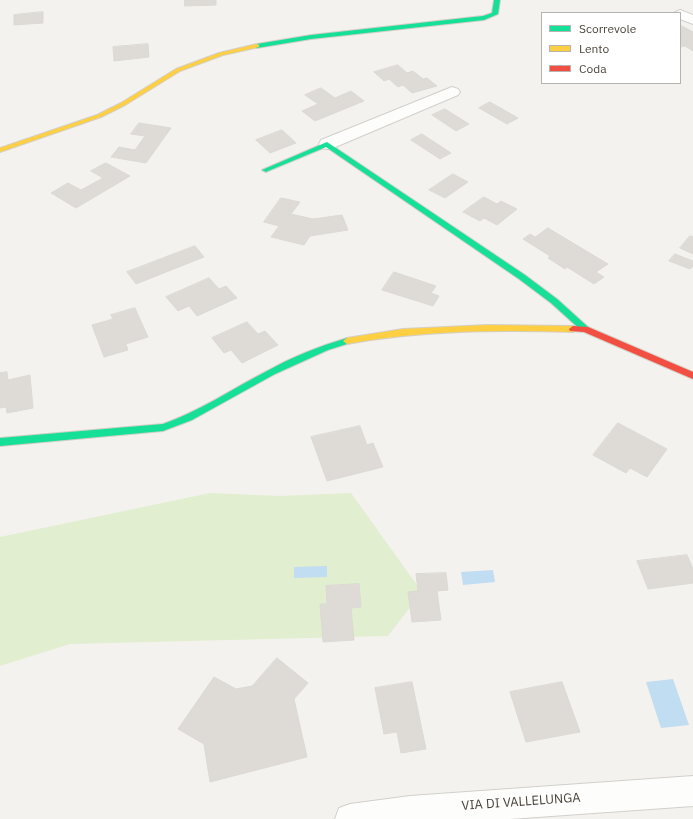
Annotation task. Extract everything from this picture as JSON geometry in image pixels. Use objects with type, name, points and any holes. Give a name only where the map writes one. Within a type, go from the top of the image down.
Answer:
[{"type":"street","points":[[0,150],[99,116],[123,104],[178,70],[221,54],[269,43],[317,36],[480,19],[495,14],[498,8],[497,0]]},
{"type":"street","points":[[681,14],[693,20]]},
{"type":"street","points":[[266,170],[452,92]]},
{"type":"street","points":[[327,144],[393,191],[535,285],[559,304],[585,329],[693,376]]},
{"type":"street","points":[[0,442],[157,428],[173,424],[289,364],[335,344],[357,339],[426,330],[468,328],[585,329]]},
{"type":"street","name":"VIA DI VALLELUNGA","points":[[350,819],[410,811],[693,791]]},
{"type":"green space","points":[[210,493],[280,496],[351,493],[422,592],[388,636],[70,644],[0,666],[0,537]]},
{"type":"water","points":[[327,566],[327,577],[294,578],[294,567]]},
{"type":"water","points":[[493,570],[495,582],[463,585],[461,572]]},
{"type":"water","points":[[673,679],[689,725],[661,728],[646,682]]},
{"type":"building","points":[[185,0],[216,0],[216,5],[185,6]]},
{"type":"building","points":[[43,12],[43,23],[14,25],[14,15]]},
{"type":"building","points":[[681,26],[693,32],[693,51],[685,46],[681,47]]},
{"type":"building","points":[[148,44],[149,57],[114,61],[113,47]]},
{"type":"building","points":[[398,65],[407,73],[413,71],[423,79],[427,78],[437,86],[412,93],[403,85],[398,87],[389,79],[384,81],[374,72]]},
{"type":"building","points":[[321,88],[335,98],[351,91],[364,101],[315,121],[302,111],[318,104],[305,95]]},
{"type":"building","points":[[490,102],[518,118],[507,124],[479,108]]},
{"type":"building","points":[[445,109],[469,124],[456,131],[432,115]]},
{"type":"building","points":[[139,123],[171,128],[146,163],[111,157],[119,147],[135,150],[145,136],[131,134]]},
{"type":"building","points":[[282,130],[296,143],[270,153],[256,140]]},
{"type":"building","points":[[422,134],[451,153],[440,159],[411,140]]},
{"type":"building","points":[[106,163],[130,176],[76,208],[51,193],[68,183],[81,190],[103,178],[91,171]]},
{"type":"building","points":[[453,174],[468,182],[445,198],[429,190]]},
{"type":"building","points":[[484,197],[497,204],[501,201],[517,209],[497,225],[484,218],[480,221],[463,212]]},
{"type":"building","points":[[281,198],[300,202],[291,214],[313,219],[342,215],[348,230],[310,236],[304,245],[271,237],[279,226],[264,222]]},
{"type":"building","points":[[548,228],[608,264],[596,272],[604,277],[594,284],[567,267],[565,269],[548,258],[550,256],[523,239],[530,234],[535,237]]},
{"type":"building","points":[[690,236],[693,237],[693,254],[680,248]]},
{"type":"building","points":[[195,246],[204,257],[136,284],[127,272]]},
{"type":"building","points":[[675,254],[693,261],[693,266],[690,269],[669,261]]},
{"type":"building","points":[[394,272],[436,286],[431,293],[439,296],[433,306],[382,290]]},
{"type":"building","points":[[209,278],[219,289],[226,286],[237,298],[197,316],[189,306],[178,311],[166,297]]},
{"type":"building","points":[[135,308],[148,337],[126,344],[128,350],[104,357],[92,325],[113,319],[111,315]]},
{"type":"building","points":[[247,322],[258,334],[265,331],[278,345],[242,363],[231,350],[224,353],[212,338]]},
{"type":"building","points":[[7,372],[8,380],[30,375],[33,408],[7,413],[6,407],[0,408],[0,373]]},
{"type":"building","points":[[618,423],[667,449],[647,477],[630,468],[626,473],[593,455]]},
{"type":"building","points":[[360,426],[367,445],[373,443],[383,467],[327,481],[311,437]]},
{"type":"building","points":[[687,555],[693,569],[693,583],[648,589],[637,561]]},
{"type":"building","points":[[446,573],[448,590],[437,591],[441,620],[412,622],[408,592],[418,591],[416,574]]},
{"type":"building","points":[[359,584],[361,607],[351,608],[354,640],[323,642],[320,604],[327,604],[326,586]]},
{"type":"building","points":[[277,658],[308,683],[294,699],[307,757],[210,782],[204,744],[178,729],[214,677],[236,689],[252,686]]},
{"type":"building","points":[[412,682],[426,749],[401,753],[397,732],[384,734],[375,688]]},
{"type":"building","points":[[562,682],[580,732],[526,742],[510,692]]},
{"type":"traffic: fast","points":[[257,46],[311,37],[484,18],[495,14],[497,0]]},
{"type":"traffic: fast","points":[[266,170],[327,144],[522,277],[554,301],[585,329]]},
{"type":"traffic: fast","points":[[0,442],[163,427],[189,418],[272,372],[325,348],[347,341]]},
{"type":"traffic: slow","points":[[0,150],[99,116],[123,104],[178,70],[221,54],[257,46]]},
{"type":"traffic: slow","points":[[347,341],[403,332],[460,328],[573,329]]},
{"type":"traffic: jam","points":[[573,329],[585,329],[693,376]]}]
